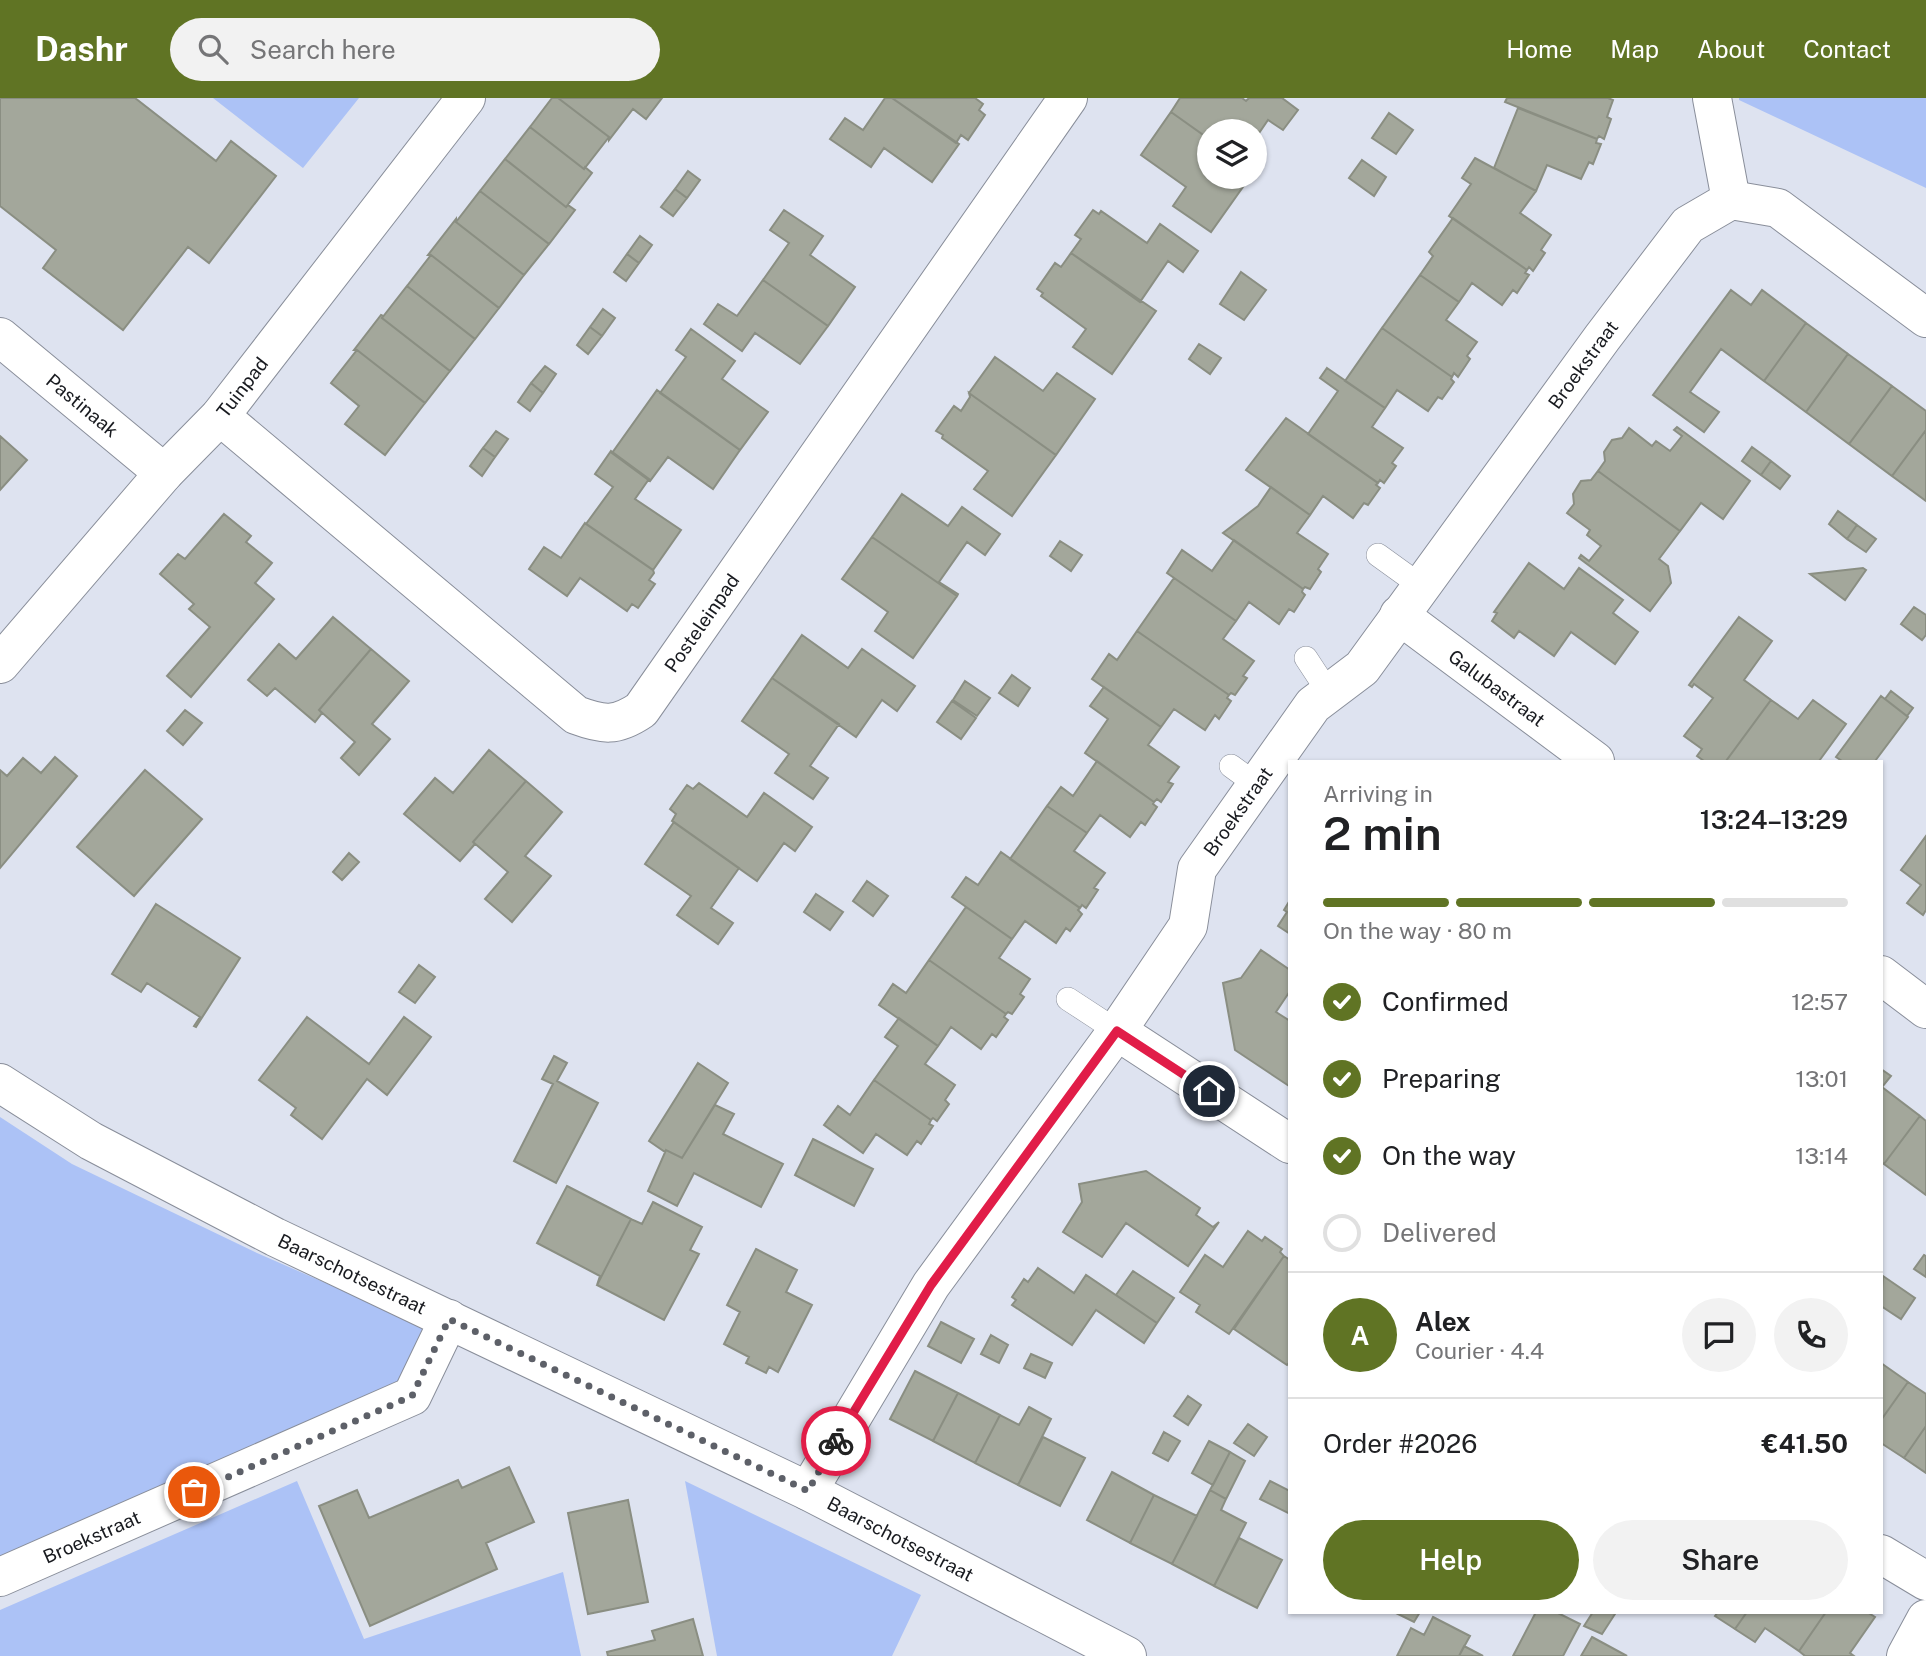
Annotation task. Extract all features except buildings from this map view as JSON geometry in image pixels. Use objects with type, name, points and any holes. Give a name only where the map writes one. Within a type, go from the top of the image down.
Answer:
[{"type":"street","name":"Tuinpad","points":[[0,664],[164,473],[220,416],[466,98]]},
{"type":"street","name":"Posteleinpad","points":[[220,416],[576,715],[600,724],[626,720],[641,709],[1068,98]]},
{"type":"street","points":[[1712,98],[1731,200],[1778,208],[1926,318]]},
{"type":"street","name":"Broekstraat","points":[[808,1491],[931,1285],[1117,1031],[1188,926],[1197,869],[1244,776],[1313,705],[1362,668],[1602,338],[1688,225],[1731,200]]},
{"type":"street","name":"Pastinaak","points":[[0,337],[164,473]]},
{"type":"street","name":"Galubastraat","points":[[1410,600],[1594,760]]},
{"type":"street","points":[[1883,977],[1926,1009]]},
{"type":"street","points":[[1117,1031],[1288,1143]]},
{"type":"street","name":"Baarschotsestraat","points":[[0,1083],[103,1147],[275,1237],[808,1491],[1127,1656]]},
{"type":"street","name":"Broekstraat","points":[[0,1577],[412,1396],[449,1319]]},
{"type":"street","points":[[1883,1555],[1926,1581]]},
{"type":"street","points":[[1906,1656],[1926,1619]]},
{"type":"lane","points":[[1378,555],[1410,600]]},
{"type":"lane","points":[[1306,658],[1329,693]]},
{"type":"lane","points":[[1068,999],[1117,1031]]},
{"type":"shaded area","points":[[213,98],[359,98],[303,168]]},
{"type":"shaded area","points":[[1926,98],[1926,188],[1739,100]]},
{"type":"shaded area","points":[[0,1117],[72,1164],[257,1253],[424,1326],[398,1389],[0,1572]]},
{"type":"shaded area","points":[[297,1481],[364,1639],[563,1572],[581,1656],[0,1656],[0,1610]]},
{"type":"shaded area","points":[[685,1481],[921,1595],[892,1656],[717,1656]]},
{"type":"way so far","points":[[194,1492],[412,1396],[449,1319],[808,1491],[836,1441]]},
{"type":"route","points":[[836,1441],[931,1285],[1117,1031],[1209,1091]]}]
